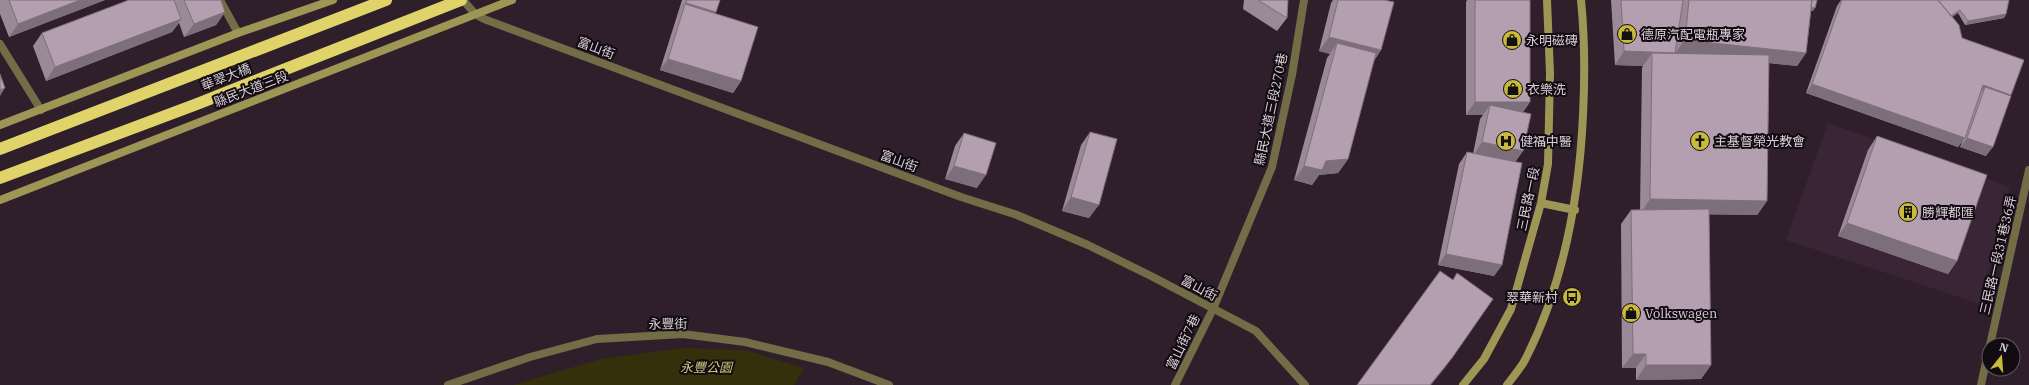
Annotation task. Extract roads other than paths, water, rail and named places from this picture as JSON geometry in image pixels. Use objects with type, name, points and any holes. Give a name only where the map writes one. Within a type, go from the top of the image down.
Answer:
[{"type":"highway","name":"華翠大橋","points":[[0,149],[386,0]]},
{"type":"highway","name":"華翠大橋","points":[[0,178],[462,0]]},
{"type":"street","points":[[220,0],[238,33]]},
{"type":"street","points":[[0,125],[238,33],[333,0]]},
{"type":"street","name":"富山街","points":[[462,0],[475,14],[792,134],[999,210],[1018,215],[1088,245],[1256,331],[1305,385]]},
{"type":"street","name":"縣民大道三段","points":[[0,200],[512,0]]},
{"type":"street","name":"縣民大道三段270巷","points":[[1213,309],[1272,167],[1292,75],[1304,0]]},
{"type":"street","name":"三民路一段","points":[[1463,385],[1484,360],[1511,309],[1541,203],[1548,164],[1550,72],[1547,0]]},
{"type":"street","points":[[1508,385],[1524,362],[1545,316],[1562,264],[1574,210],[1580,164],[1584,78],[1585,40],[1581,0]]},
{"type":"street","points":[[0,44],[41,110]]},
{"type":"street","name":"三民路一段31巷36弄","points":[[1992,337],[2029,170]]},
{"type":"street","points":[[1541,203],[1574,210]]},
{"type":"street","name":"富山街7巷","points":[[1175,385],[1213,309]]},
{"type":"street","name":"永豐街","points":[[448,385],[530,357],[597,339],[683,334],[745,342],[828,362],[889,385]]},
{"type":"place","name":"德原汽配電瓶專家","points":[[1627,34]]},
{"type":"place","name":"永明磁磚","points":[[1512,40]]},
{"type":"place","name":"衣樂洗","points":[[1513,89]]},
{"type":"place","name":"健福中醫","points":[[1506,141]]},
{"type":"place","name":"主基督榮光教會","points":[[1700,141]]},
{"type":"place","name":"勝輝都匯","points":[[1908,212]]},
{"type":"place","name":"翠華新村","points":[[1572,297]]},
{"type":"place","name":"Volkswagen","points":[[1631,313]]},
{"type":"park label","name":"永豐公園","points":[[706,367]]}]
